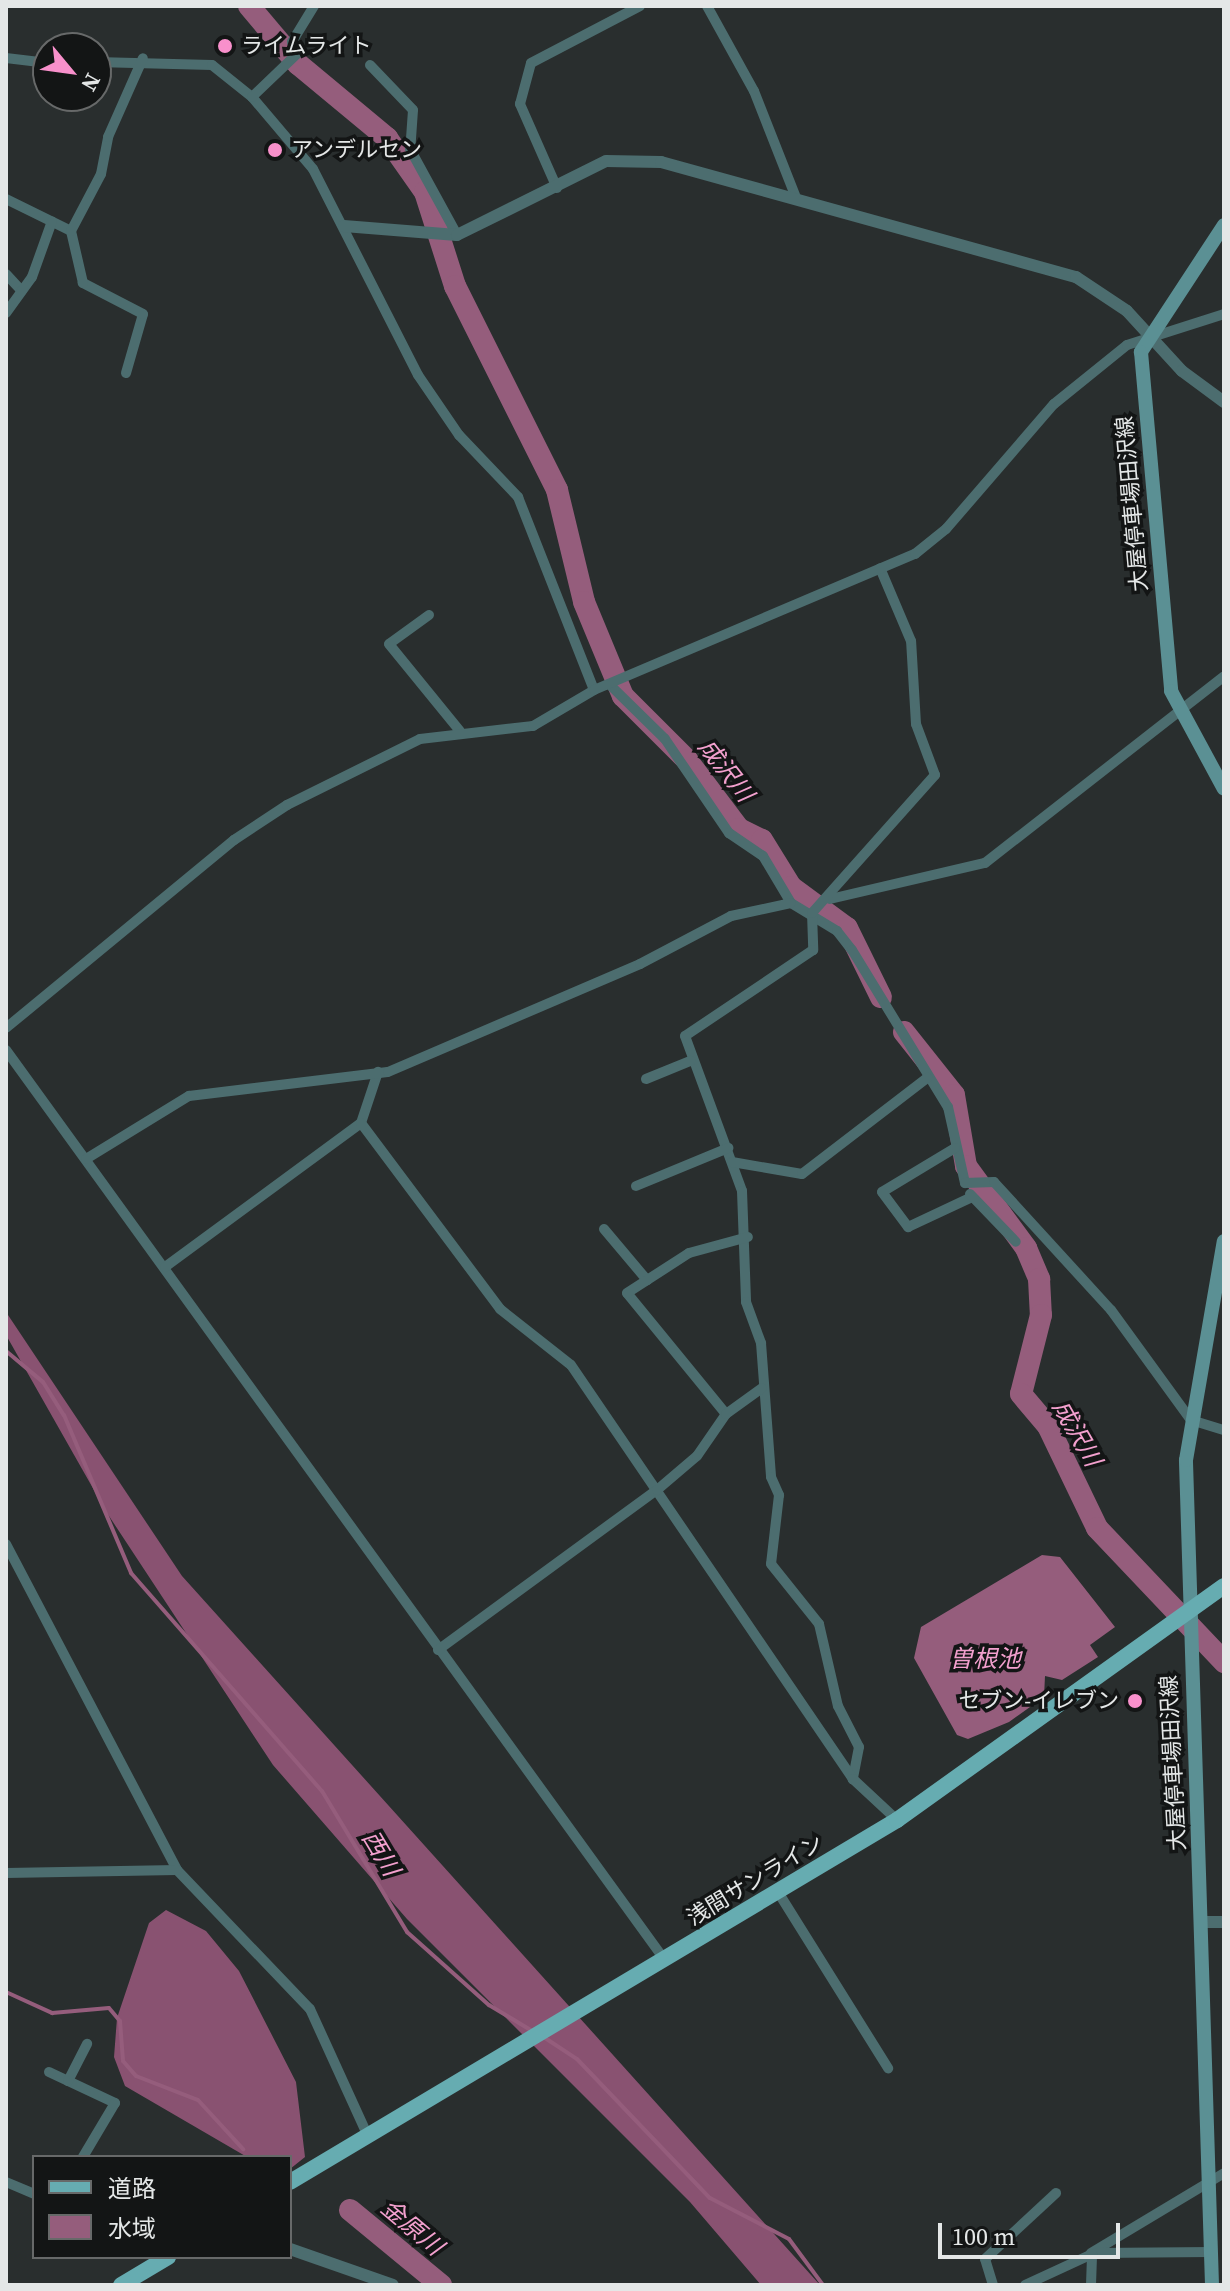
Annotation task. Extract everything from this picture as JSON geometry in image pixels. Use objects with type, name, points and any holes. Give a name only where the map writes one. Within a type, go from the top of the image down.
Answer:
[{"type":"main road","name":"大屋停車場田沢線","points":[[1224,225],[1141,352],[1178,709],[1224,789]]},
{"type":"main road","name":"大屋停車場田沢線","points":[[1212,2285],[1203,1922],[1188,1635],[1181,1618],[1191,1420],[1224,1241]]},
{"type":"main road","name":"浅間サンライン","points":[[292,2181],[897,1820],[1224,1586]]},
{"type":"main road","points":[[121,2285],[165,2259]]},
{"type":"street","points":[[252,97],[298,53],[292,42],[314,6]]},
{"type":"street","points":[[557,188],[520,104],[531,63],[640,6]]},
{"type":"street","points":[[707,6],[754,91],[797,200]]},
{"type":"street","points":[[6,58],[32,61]]},
{"type":"street","points":[[126,373],[143,314],[83,283],[71,231],[101,174],[108,137],[143,58]]},
{"type":"street","points":[[112,61],[143,58],[212,65],[252,97],[313,169],[418,375],[459,435],[518,497],[594,690]]},
{"type":"street","points":[[370,65],[413,110],[410,149],[454,236]]},
{"type":"street","points":[[344,226],[434,238],[454,236],[557,188],[606,161],[637,160],[797,200],[1076,277],[1150,334],[1182,371],[1224,402]]},
{"type":"street","points":[[6,199],[71,231]]},
{"type":"street","points":[[6,313],[22,291],[52,221]]},
{"type":"street","points":[[6,274],[22,291]]},
{"type":"street","points":[[6,1028],[234,840],[345,772],[420,739],[460,731],[533,726],[594,690],[880,568],[946,529],[1054,404],[1150,334],[1224,314]]},
{"type":"street","points":[[853,1779],[859,1747],[838,1706],[819,1624],[771,1564],[779,1495],[762,1388],[761,1343],[746,1302],[748,1237],[728,1148],[690,1061],[685,1036],[813,950],[815,911],[830,899],[935,775],[916,724],[911,641],[880,568]]},
{"type":"street","points":[[429,615],[389,644],[460,731]]},
{"type":"street","points":[[830,899],[985,863],[1224,676]]},
{"type":"street","points":[[612,683],[665,739],[729,833],[763,856],[791,903]]},
{"type":"street","points":[[86,1159],[189,1096],[378,1072],[640,964],[731,916],[791,903],[815,911],[852,950],[927,1078],[948,1107],[955,1148],[972,1197],[1016,1242]]},
{"type":"street","points":[[6,1050],[664,1959]]},
{"type":"street","points":[[646,1079],[690,1061]]},
{"type":"street","points":[[165,1267],[361,1123],[378,1072]]},
{"type":"street","points":[[732,1162],[802,1174],[927,1078]]},
{"type":"street","points":[[361,1123],[500,1309],[571,1365],[853,1779],[897,1820]]},
{"type":"street","points":[[636,1186],[728,1148]]},
{"type":"street","points":[[955,1148],[882,1192],[908,1227],[972,1197]]},
{"type":"street","points":[[968,1183],[994,1182],[1111,1310],[1191,1420],[1224,1430]]},
{"type":"street","points":[[604,1229],[647,1280]]},
{"type":"street","points":[[726,1414],[627,1293],[689,1253],[748,1237]]},
{"type":"street","points":[[438,1650],[657,1490],[697,1456],[726,1414],[762,1388]]},
{"type":"street","points":[[6,1544],[177,1870],[310,2009],[368,2136]]},
{"type":"street","points":[[6,1873],[177,1870]]},
{"type":"street","points":[[778,1892],[888,2068]]},
{"type":"street","points":[[1203,1922],[1224,1922]]},
{"type":"street","points":[[68,2081],[87,2044]]},
{"type":"street","points":[[49,2072],[115,2103],[84,2155]]},
{"type":"street","points":[[1025,2285],[1092,2254],[1209,2186],[1224,2173]]},
{"type":"street","points":[[6,2182],[32,2193]]},
{"type":"street","points":[[993,2285],[985,2259],[1056,2193]]},
{"type":"street","points":[[292,2250],[393,2285]]},
{"type":"street","points":[[1092,2254],[1211,2252]]},
{"type":"street","points":[[1091,2285],[1092,2254]]},
{"type":"shaded area","points":[[6,1312],[182,1576],[820,2285],[761,2285],[690,2202],[407,1919],[273,1765],[107,1513],[6,1335]]},
{"type":"shaded area","points":[[166,1910],[206,1931],[239,1971],[296,2082],[305,2157],[292,2167],[292,2155],[244,2155],[125,2086],[114,2057],[117,2018],[149,1923]]},
{"type":"water","name":"曽根池","points":[[1042,1555],[1060,1557],[1115,1627],[1090,1645],[1098,1657],[1062,1680],[1045,1676],[1044,1697],[1009,1722],[968,1739],[957,1735],[914,1658],[921,1627]]},
{"type":"waterway","name":"成沢川","points":[[249,6],[298,64],[387,138],[425,192],[455,286],[557,490],[584,602],[623,696],[687,760],[739,829],[762,840],[791,887],[847,928],[881,997]]},
{"type":"waterway","name":"成沢川","points":[[904,1032],[954,1095],[966,1166],[1026,1248],[1039,1279],[1041,1315],[1021,1394],[1048,1426],[1097,1528],[1224,1662]]},
{"type":"waterway","name":"西川","points":[[6,1351],[43,1382],[64,1415],[131,1573],[322,1791],[407,1932],[489,2005],[534,2032]]},
{"type":"waterway","name":"金原川","points":[[6,1992],[52,2013],[109,2008],[120,2021],[123,2061],[136,2076],[198,2100],[243,2149]]},
{"type":"waterway","name":"西川","points":[[542,2036],[577,2059],[710,2198],[789,2239],[823,2285]]},
{"type":"waterway","name":"金原川","points":[[350,2210],[441,2285]]},
{"type":"place","name":"ライムライト","points":[[225,46]]},
{"type":"place","name":"アンデルセン","points":[[275,150]]},
{"type":"place","name":"セブン-イレブン","points":[[1135,1701]]}]
